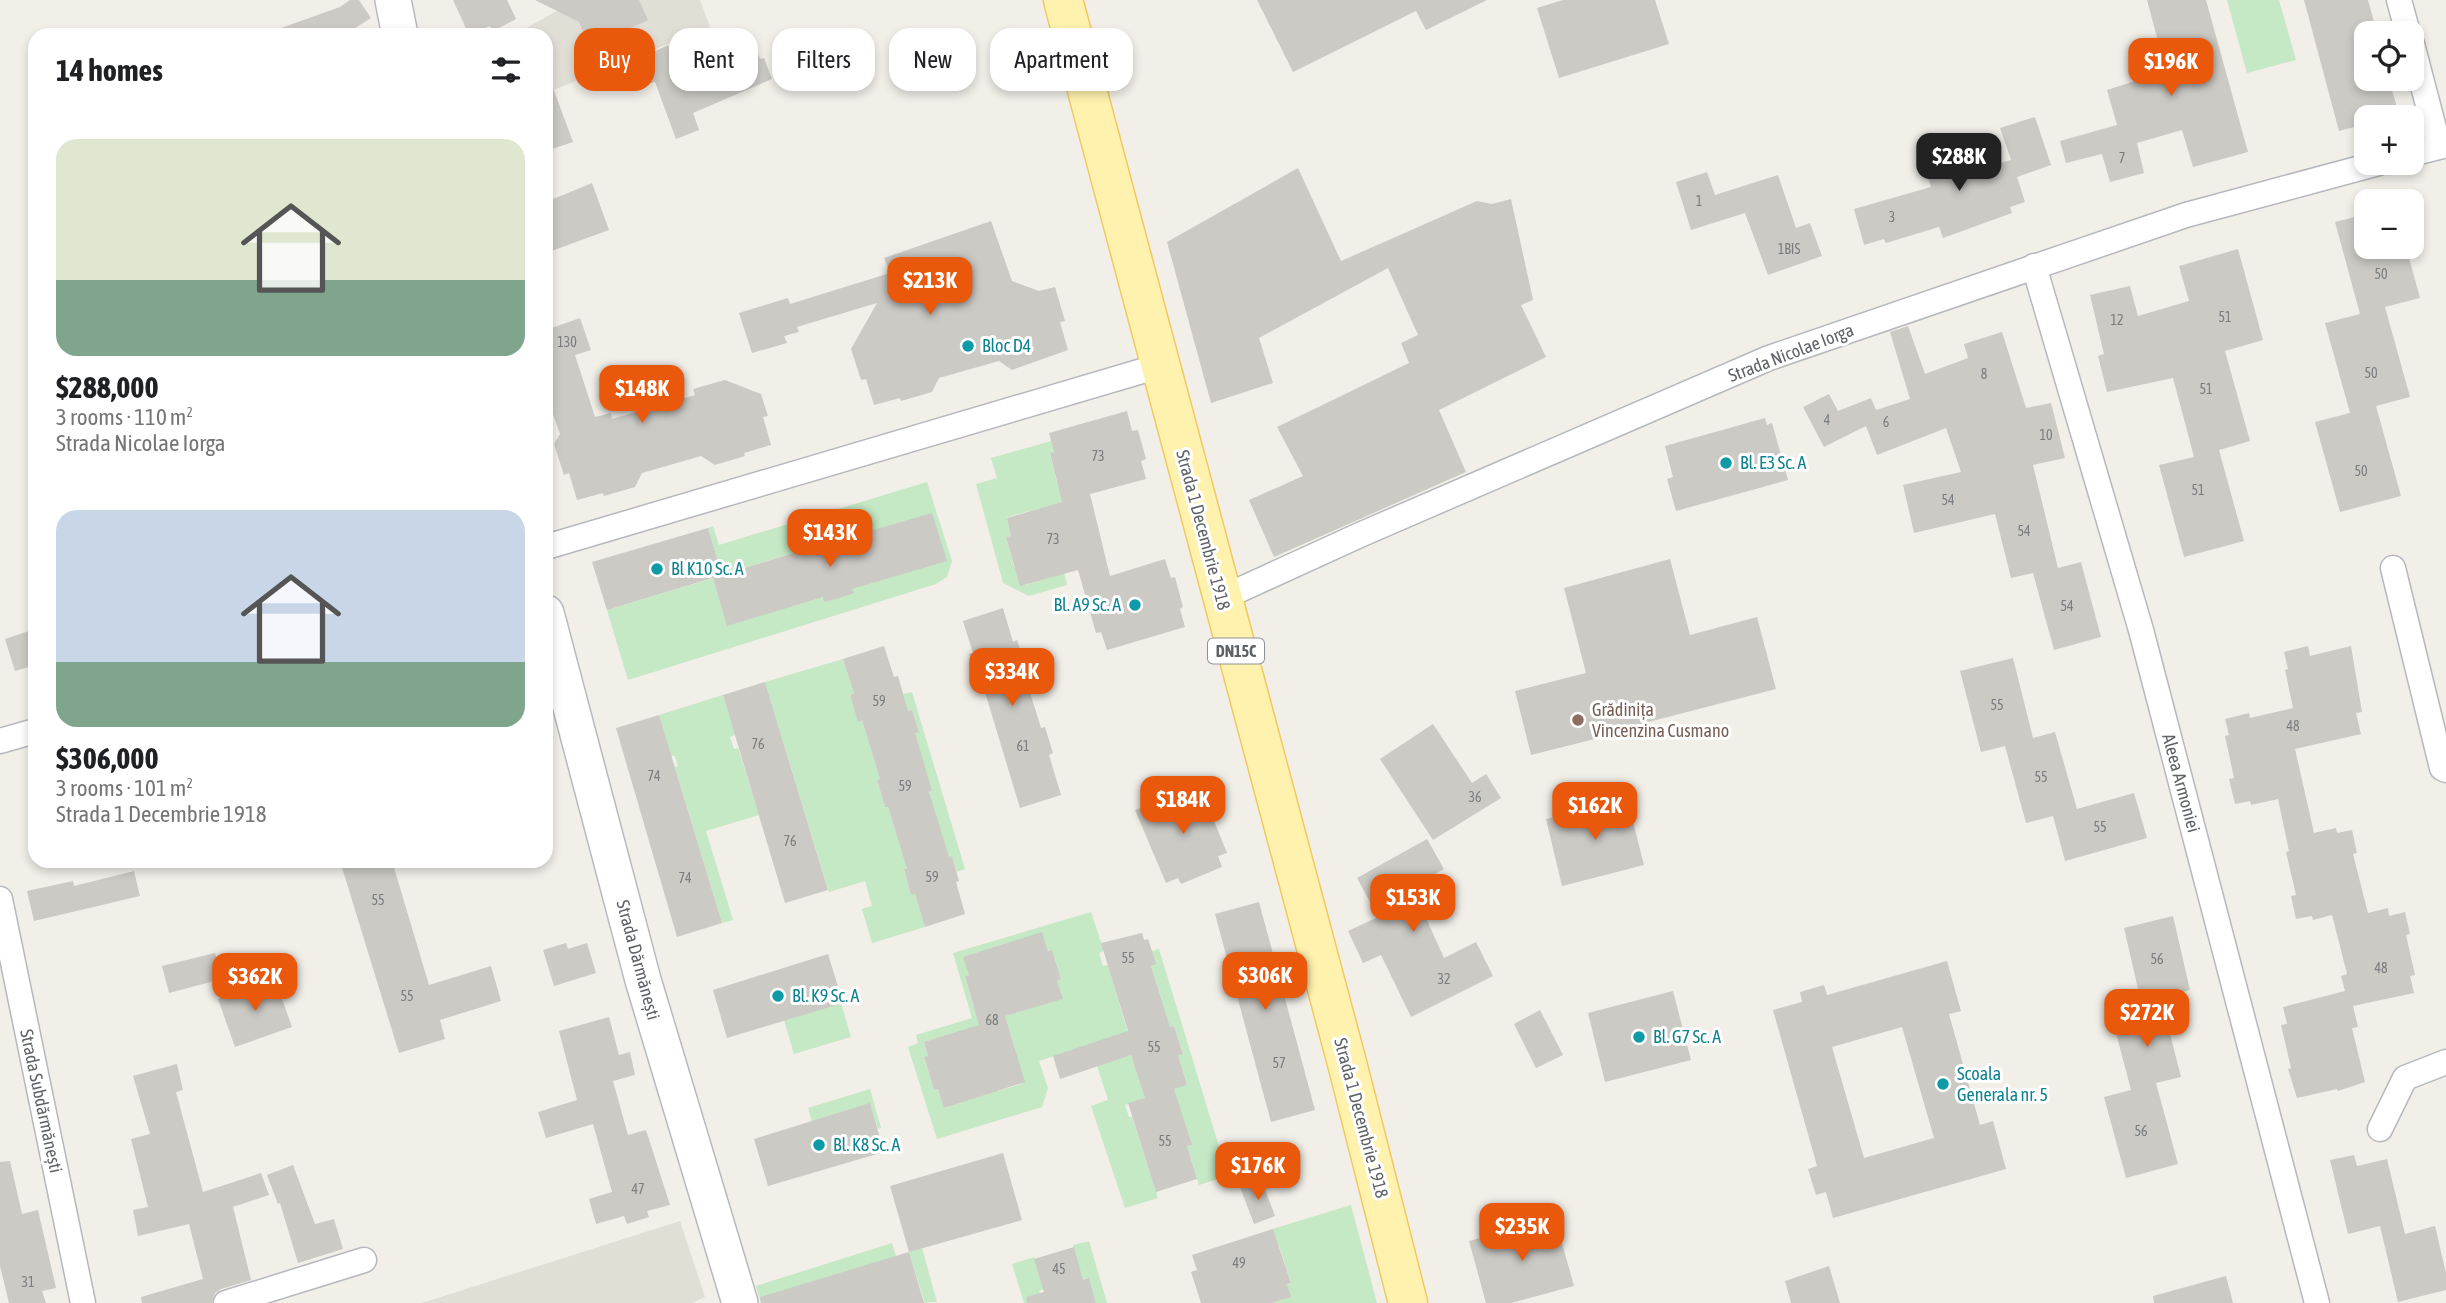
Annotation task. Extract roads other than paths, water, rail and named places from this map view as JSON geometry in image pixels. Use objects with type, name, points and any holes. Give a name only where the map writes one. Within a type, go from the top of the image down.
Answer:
[{"type":"main road","name":"Strada 1 Decembrie 1918","points":[[1062,0],[1347,1063],[1408,1303]]},
{"type":"street","points":[[393,0],[399,28]]},
{"type":"street","points":[[2399,0],[2405,21]]},
{"type":"street","points":[[2424,83],[2443,146],[2424,151]]},
{"type":"street","name":"Strada Nicolae Iorga","points":[[1222,598],[1374,529],[1769,358],[2186,215],[2354,170]]},
{"type":"street","name":"Aleea Armoniei","points":[[2034,266],[2144,643],[2317,1303]]},
{"type":"street","points":[[553,545],[1159,366]]},
{"type":"street","points":[[2393,568],[2442,768],[2446,770]]},
{"type":"street","name":"Strada Dărmănești","points":[[553,640],[642,980],[740,1303]]},
{"type":"street","points":[[0,741],[28,733]]},
{"type":"street","name":"Strada Subdărmănești","points":[[0,899],[83,1303]]},
{"type":"street","points":[[2380,1129],[2405,1079],[2446,1062]]},
{"type":"street","points":[[226,1303],[364,1260]]},
{"type":"place","name":"Bloc D4","points":[[968,346]]},
{"type":"place","name":"Bl. E3 Sc. A","points":[[1726,463]]},
{"type":"place","name":"Bl K10 Sc. A","points":[[657,569]]},
{"type":"place","name":"Bl. A9 Sc. A","points":[[1135,605]]},
{"type":"place","name":"Grădinița Vincenzina Cusmano","points":[[1578,720]]},
{"type":"place","name":"Bl. K9 Sc. A","points":[[778,996]]},
{"type":"place","name":"Bl. G7 Sc. A","points":[[1639,1037]]},
{"type":"place","name":"Scoala Generala nr. 5","points":[[1943,1084]]},
{"type":"place","name":"Bl. K8 Sc. A","points":[[819,1145]]}]
